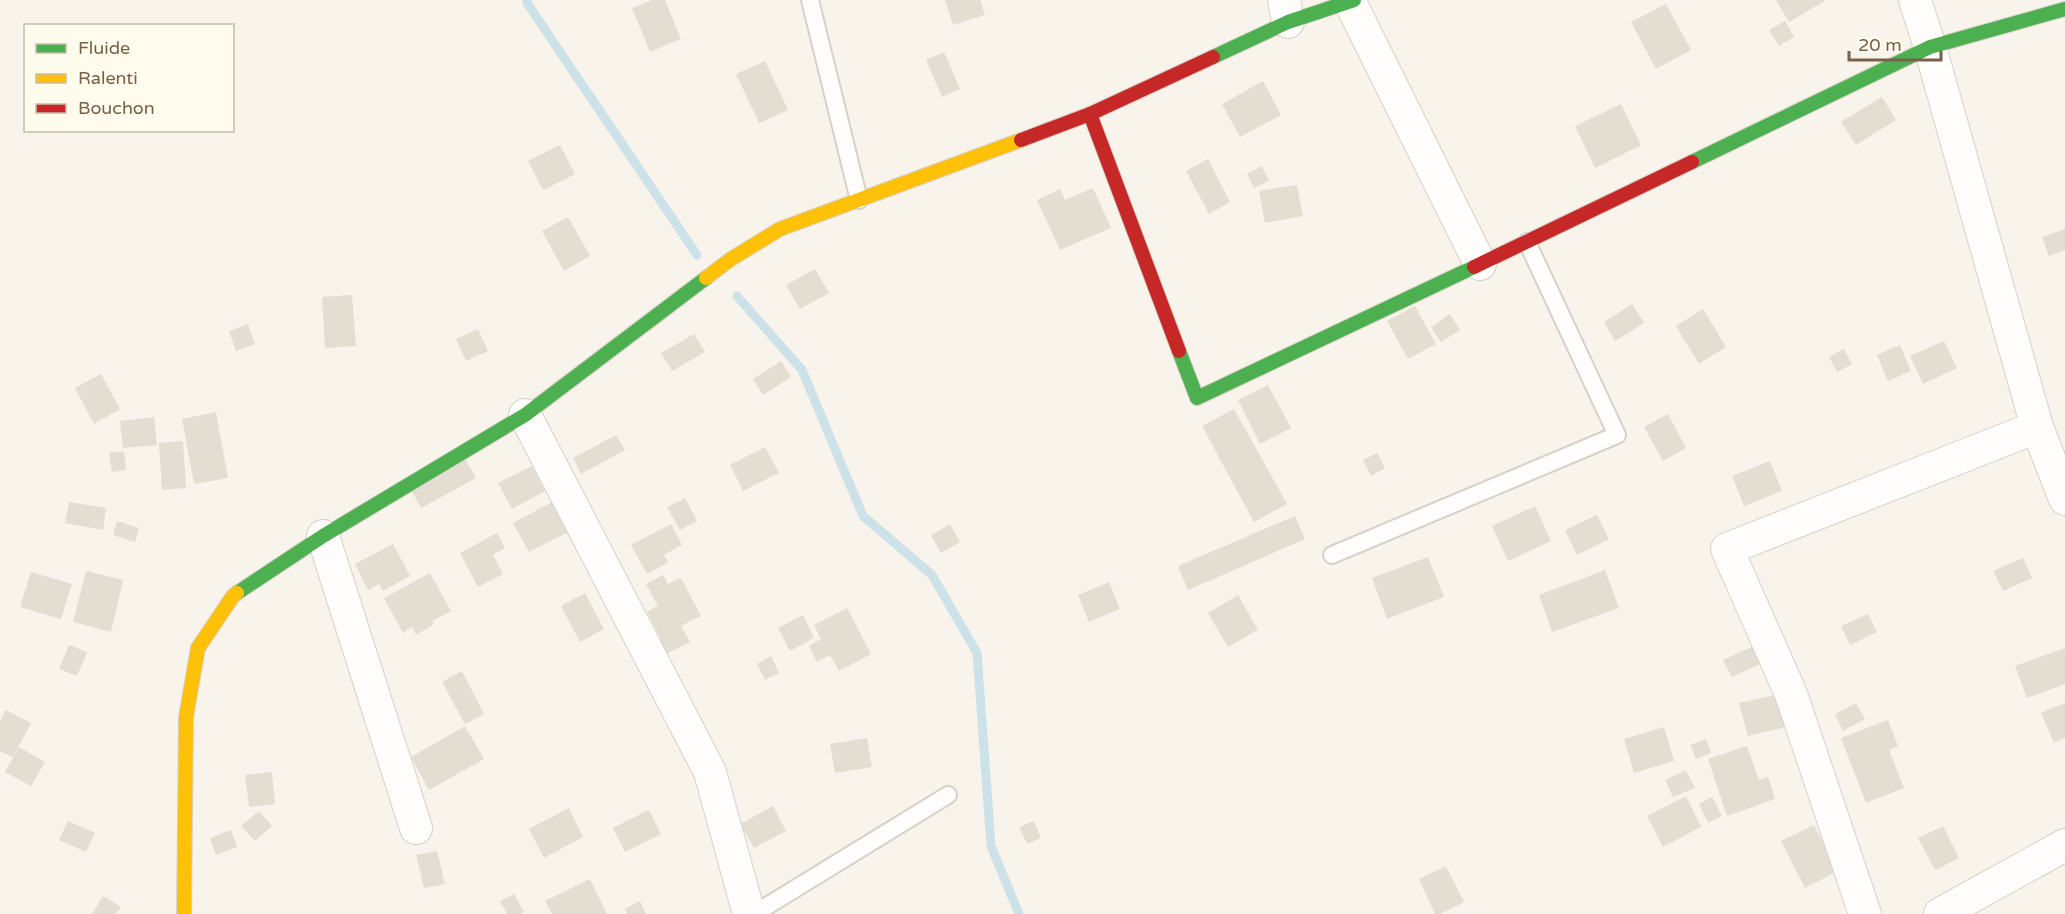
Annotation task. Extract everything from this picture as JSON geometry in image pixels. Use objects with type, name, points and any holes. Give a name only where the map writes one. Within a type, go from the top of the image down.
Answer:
[{"type":"street","points":[[1915,0],[2037,427],[2065,499]]},
{"type":"street","points":[[184,914],[186,717],[198,648],[233,596],[323,536],[525,415],[730,260],[780,230],[1090,114],[1286,11],[1352,1],[1480,264]]},
{"type":"street","points":[[1090,114],[1197,398],[1527,242],[1930,47],[2065,9]]},
{"type":"street","points":[[525,415],[710,772],[749,914]]},
{"type":"street","points":[[1865,914],[1791,694],[1727,549],[2037,427]]},
{"type":"street","points":[[323,536],[416,828]]},
{"type":"street","points":[[1940,914],[2065,845]]},
{"type":"lane","points":[[810,0],[859,200]]},
{"type":"lane","points":[[1332,555],[1617,435],[1527,242]]},
{"type":"lane","points":[[754,914],[948,795]]},
{"type":"building","points":[[652,0],[665,0],[681,39],[650,52],[632,8]]},
{"type":"building","points":[[945,0],[980,0],[985,15],[953,25]]},
{"type":"building","points":[[1776,0],[1826,0],[1789,22]]},
{"type":"building","points":[[1666,4],[1691,50],[1656,69],[1631,22]]},
{"type":"building","points":[[1785,21],[1794,37],[1779,46],[1769,30]]},
{"type":"building","points":[[944,52],[960,89],[942,97],[926,60]]},
{"type":"building","points":[[765,61],[788,110],[759,123],[736,74]]},
{"type":"building","points":[[1263,81],[1281,115],[1240,137],[1222,104]]},
{"type":"building","points":[[1882,97],[1896,120],[1856,145],[1841,122]]},
{"type":"building","points":[[1621,104],[1641,145],[1595,168],[1575,126]]},
{"type":"building","points":[[560,145],[575,174],[543,190],[528,161]]},
{"type":"building","points":[[1208,159],[1230,202],[1209,214],[1186,171]]},
{"type":"building","points":[[1262,166],[1269,181],[1254,188],[1247,174]]},
{"type":"building","points":[[1297,185],[1303,216],[1265,223],[1259,191]]},
{"type":"building","points":[[1093,188],[1111,228],[1060,250],[1037,200],[1060,189],[1065,200]]},
{"type":"building","points":[[568,217],[590,256],[564,271],[542,231]]},
{"type":"building","points":[[2065,229],[2065,250],[2049,256],[2042,237]]},
{"type":"building","points":[[815,269],[829,293],[800,309],[786,285]]},
{"type":"building","points":[[352,295],[356,346],[325,348],[322,297]]},
{"type":"building","points":[[1632,304],[1644,323],[1615,341],[1604,322]]},
{"type":"building","points":[[1415,306],[1436,344],[1408,359],[1387,321]]},
{"type":"building","points":[[1703,309],[1726,347],[1699,364],[1676,326]]},
{"type":"building","points":[[1450,314],[1460,330],[1441,342],[1431,327]]},
{"type":"building","points":[[248,324],[255,344],[236,351],[229,331]]},
{"type":"building","points":[[478,329],[488,351],[466,361],[456,339]]},
{"type":"building","points":[[694,334],[705,352],[672,371],[661,353]]},
{"type":"building","points":[[1944,341],[1957,368],[1923,384],[1910,356]]},
{"type":"building","points":[[1900,345],[1911,371],[1888,381],[1877,355]]},
{"type":"building","points":[[1844,349],[1852,364],[1837,372],[1829,357]]},
{"type":"building","points":[[781,361],[791,377],[763,395],[753,379]]},
{"type":"building","points":[[101,374],[120,409],[94,424],[75,388]]},
{"type":"building","points":[[1268,385],[1291,428],[1260,444],[1238,400]]},
{"type":"building","points":[[1234,409],[1287,504],[1254,522],[1202,426]]},
{"type":"building","points":[[216,412],[228,478],[194,484],[182,419]]},
{"type":"building","points":[[1668,414],[1686,448],[1663,461],[1644,427]]},
{"type":"building","points":[[154,417],[157,445],[123,448],[120,421]]},
{"type":"building","points":[[616,435],[625,450],[581,474],[573,458]]},
{"type":"building","points":[[183,441],[186,488],[162,490],[159,443]]},
{"type":"building","points":[[765,447],[779,473],[743,491],[730,465]]},
{"type":"building","points":[[124,451],[126,470],[112,472],[109,453]]},
{"type":"building","points":[[1377,453],[1385,468],[1371,476],[1363,460]]},
{"type":"building","points":[[464,457],[476,478],[421,508],[409,486]]},
{"type":"building","points":[[1770,461],[1782,491],[1744,506],[1732,476]]},
{"type":"building","points":[[532,466],[545,491],[512,509],[498,483]]},
{"type":"building","points":[[685,498],[697,521],[680,530],[667,507]]},
{"type":"building","points":[[69,502],[106,508],[103,530],[65,523]]},
{"type":"building","points":[[552,502],[568,532],[529,552],[513,523]]},
{"type":"building","points":[[1535,506],[1551,541],[1508,561],[1492,526]]},
{"type":"building","points":[[1597,515],[1609,539],[1577,555],[1565,530]]},
{"type":"building","points":[[1295,516],[1305,539],[1188,590],[1178,566]]},
{"type":"building","points":[[117,521],[139,528],[135,542],[113,535]]},
{"type":"building","points":[[671,524],[682,545],[664,555],[668,562],[647,574],[631,545]]},
{"type":"building","points":[[950,524],[960,542],[941,553],[931,535]]},
{"type":"building","points":[[497,533],[505,548],[493,555],[503,574],[478,587],[460,553]]},
{"type":"building","points":[[393,544],[410,576],[383,591],[379,584],[368,590],[355,564]]},
{"type":"building","points":[[1428,557],[1444,597],[1387,619],[1372,578]]},
{"type":"building","points":[[2023,558],[2032,578],[2003,591],[1993,571]]},
{"type":"building","points":[[1605,570],[1619,608],[1552,632],[1539,595]]},
{"type":"building","points":[[86,571],[123,580],[111,632],[73,622]]},
{"type":"building","points":[[31,572],[72,584],[61,619],[20,607]]},
{"type":"building","points":[[430,573],[451,611],[432,621],[434,624],[416,635],[412,627],[403,633],[384,598]]},
{"type":"building","points":[[663,575],[668,584],[681,578],[701,616],[681,626],[690,642],[662,656],[654,640],[660,637],[647,612],[658,606],[646,584]]},
{"type":"building","points":[[1109,582],[1120,609],[1089,622],[1078,595]]},
{"type":"building","points":[[585,593],[604,629],[580,642],[561,606]]},
{"type":"building","points":[[1238,595],[1258,630],[1228,647],[1208,613]]},
{"type":"building","points":[[847,608],[871,654],[839,671],[830,655],[817,662],[809,646],[821,639],[814,625]]},
{"type":"building","points":[[1868,614],[1877,632],[1850,645],[1841,626]]},
{"type":"building","points":[[803,615],[814,638],[790,651],[778,628]]},
{"type":"building","points":[[69,645],[87,652],[77,676],[59,669]]},
{"type":"building","points":[[1756,645],[1764,662],[1732,677],[1723,660]]},
{"type":"building","points":[[2065,648],[2065,684],[2027,698],[2015,666]]},
{"type":"building","points":[[771,656],[779,673],[765,680],[757,664]]},
{"type":"building","points":[[462,671],[484,714],[465,724],[442,682]]},
{"type":"building","points":[[1792,691],[1799,724],[1748,736],[1739,703]]},
{"type":"building","points":[[1856,703],[1865,719],[1843,731],[1835,714]]},
{"type":"building","points":[[2065,703],[2065,738],[2054,743],[2041,713]]},
{"type":"building","points":[[6,710],[31,723],[13,757],[0,751],[0,722]]},
{"type":"building","points":[[1888,720],[1898,746],[1889,750],[1904,788],[1866,803],[1841,738]]},
{"type":"building","points":[[465,726],[484,759],[429,790],[411,757]]},
{"type":"building","points":[[1664,727],[1674,761],[1634,773],[1624,739]]},
{"type":"building","points":[[867,738],[872,767],[835,773],[830,744]]},
{"type":"building","points":[[1706,739],[1711,753],[1696,759],[1690,745]]},
{"type":"building","points":[[1747,746],[1759,780],[1768,777],[1775,799],[1727,816],[1708,759]]},
{"type":"building","points":[[19,747],[45,762],[31,786],[5,772]]},
{"type":"building","points":[[1686,770],[1695,788],[1673,797],[1665,780]]},
{"type":"building","points":[[272,772],[275,804],[249,807],[245,775]]},
{"type":"building","points":[[1686,796],[1701,827],[1663,847],[1647,816]]},
{"type":"building","points":[[1712,797],[1722,816],[1708,823],[1699,804]]},
{"type":"building","points":[[773,806],[786,831],[754,848],[740,824]]},
{"type":"building","points":[[569,808],[583,837],[544,858],[529,829]]},
{"type":"building","points":[[649,810],[661,834],[625,852],[613,828]]},
{"type":"building","points":[[259,811],[272,826],[255,841],[241,826]]},
{"type":"building","points":[[68,821],[95,833],[86,852],[59,840]]},
{"type":"building","points":[[1034,821],[1041,838],[1027,844],[1019,827]]},
{"type":"building","points":[[1814,825],[1838,871],[1805,888],[1781,841]]},
{"type":"building","points":[[1943,826],[1959,858],[1935,870],[1918,838]]},
{"type":"building","points":[[231,830],[237,847],[216,855],[210,838]]},
{"type":"building","points":[[437,851],[445,884],[424,888],[416,855]]},
{"type":"building","points":[[1446,866],[1464,902],[1440,914],[1435,914],[1419,879]]},
{"type":"building","points":[[590,879],[607,914],[552,914],[545,901]]},
{"type":"building","points":[[514,894],[524,912],[507,914],[500,901]]},
{"type":"building","points":[[103,896],[121,907],[116,914],[92,914]]},
{"type":"building","points":[[640,901],[646,914],[627,914],[625,909]]},
{"type":"waterway","points":[[527,0],[697,255]]},
{"type":"waterway","points":[[737,296],[802,370],[863,516],[932,575],[977,653],[991,846],[1019,914]]},
{"type":"traffic: fast","points":[[1213,57],[1288,22],[1354,0]]},
{"type":"traffic: fast","points":[[1692,162],[1930,47],[2065,9]]},
{"type":"traffic: fast","points":[[1179,351],[1197,398],[1474,267]]},
{"type":"traffic: fast","points":[[237,593],[323,536],[525,415],[706,278]]},
{"type":"traffic: slow","points":[[706,278],[731,259],[780,229],[1021,140]]},
{"type":"traffic: slow","points":[[184,914],[186,717],[198,648],[237,593]]},
{"type":"traffic: jam","points":[[1021,140],[1090,114],[1213,57]]},
{"type":"traffic: jam","points":[[1090,114],[1179,351]]},
{"type":"traffic: jam","points":[[1474,267],[1692,162]]}]
